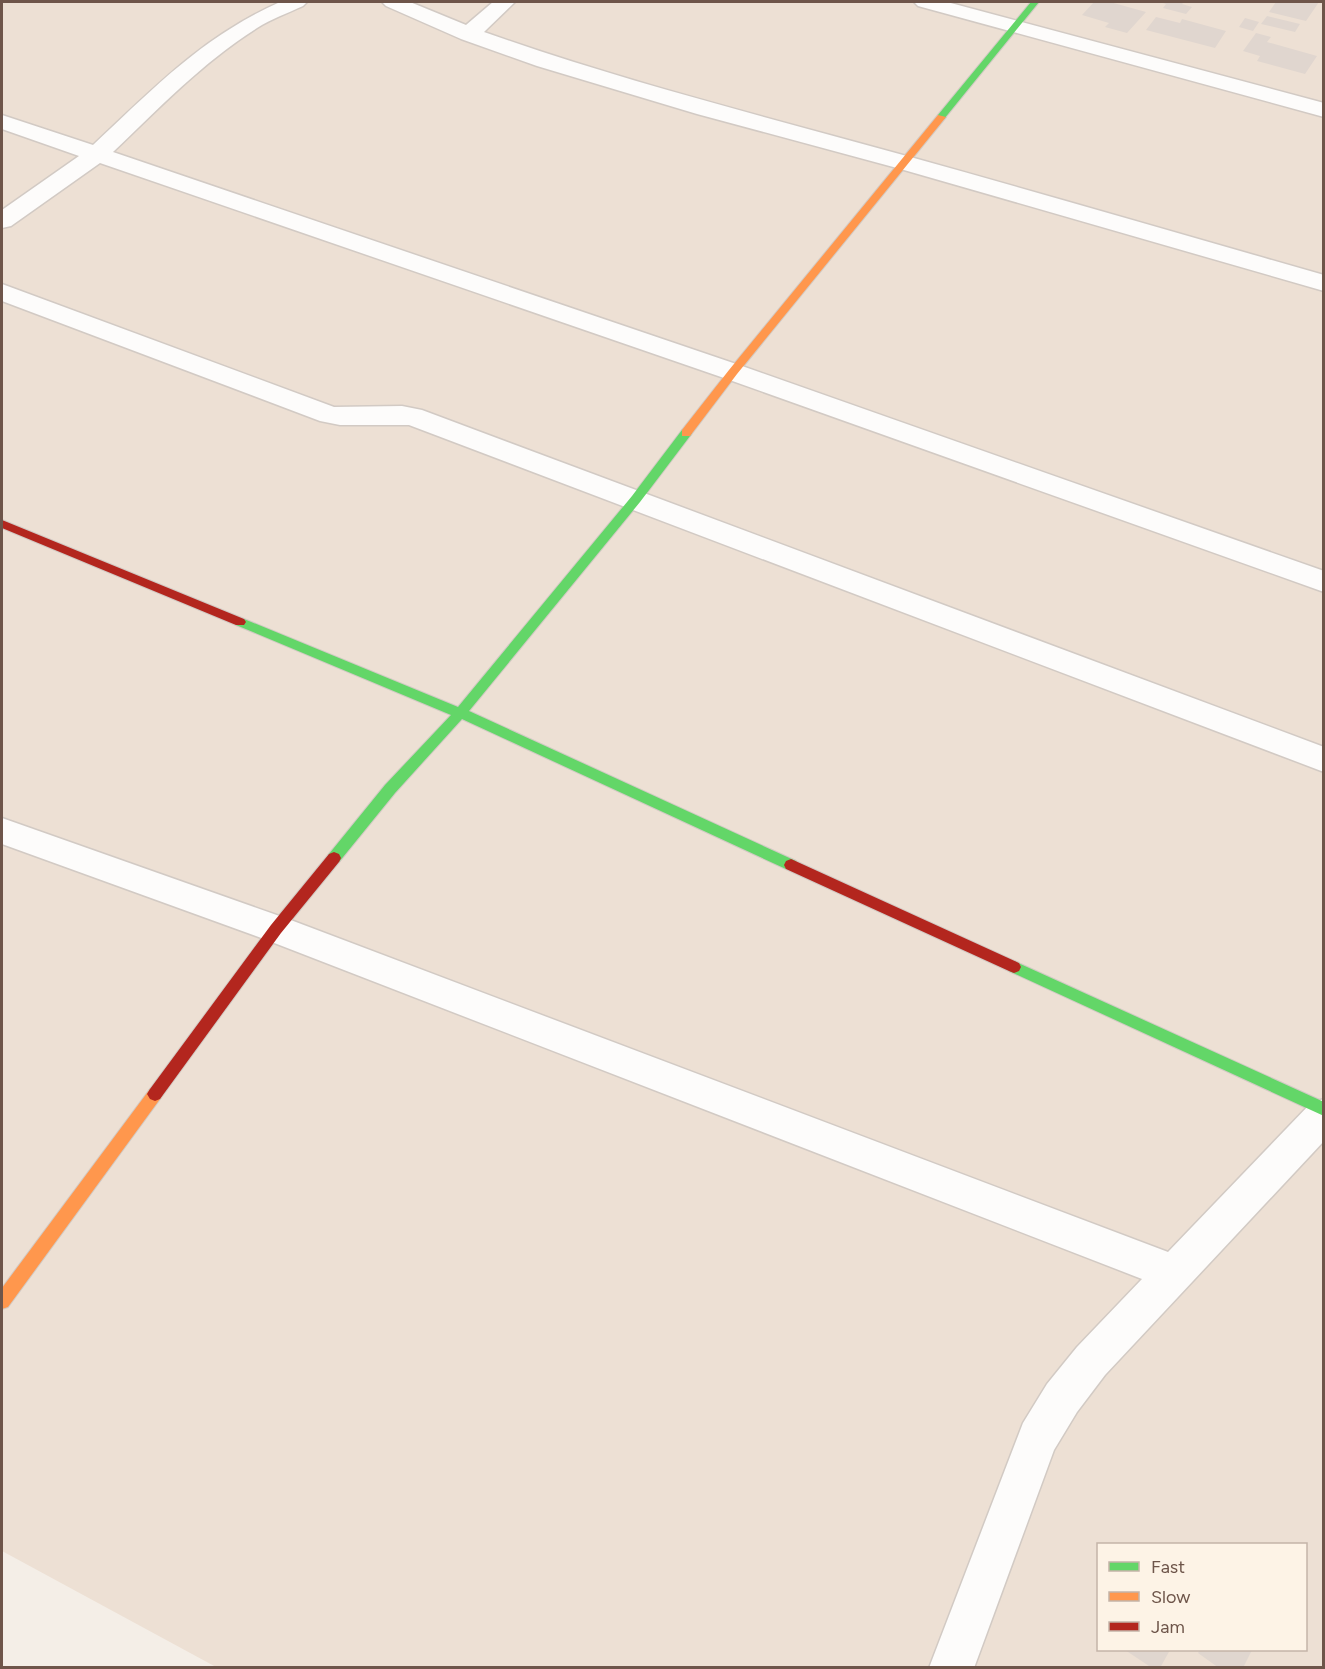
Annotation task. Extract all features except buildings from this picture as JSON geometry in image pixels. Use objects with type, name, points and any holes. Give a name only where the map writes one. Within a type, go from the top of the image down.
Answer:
[{"type":"street","points":[[2,221],[96,154],[192,65],[223,41],[252,22],[296,2]]},
{"type":"street","points":[[393,2],[469,34],[545,61],[705,109],[905,163],[1323,283]]},
{"type":"street","points":[[469,34],[505,2]]},
{"type":"street","points":[[925,2],[1323,110]]},
{"type":"street","points":[[2,1301],[276,929],[390,789],[460,712],[636,499],[733,372],[1035,2]]},
{"type":"street","points":[[2,122],[733,372],[1323,582]]},
{"type":"street","points":[[2,292],[330,415],[352,418],[393,414],[412,416],[1323,760]]},
{"type":"street","points":[[2,524],[460,712],[1323,1109]]},
{"type":"street","points":[[2,831],[276,929],[1174,1273]]},
{"type":"street","points":[[951,1668],[1038,1438],[1062,1398],[1091,1362],[1323,1115]]},
{"type":"shaded area","points":[[2,2],[1323,2],[1323,1667],[216,1667],[2,1551]]},
{"type":"traffic: fast","points":[[941,117],[1035,2]]},
{"type":"traffic: fast","points":[[334,858],[390,789],[460,713],[636,499],[686,433]]},
{"type":"traffic: fast","points":[[240,622],[460,713],[791,865]]},
{"type":"traffic: fast","points":[[1014,967],[1324,1109]]},
{"type":"traffic: slow","points":[[686,433],[941,117]]},
{"type":"traffic: slow","points":[[2,1301],[155,1094]]},
{"type":"traffic: jam","points":[[2,524],[240,622]]},
{"type":"traffic: jam","points":[[155,1094],[276,929],[334,858]]},
{"type":"traffic: jam","points":[[791,865],[1014,967]]}]
